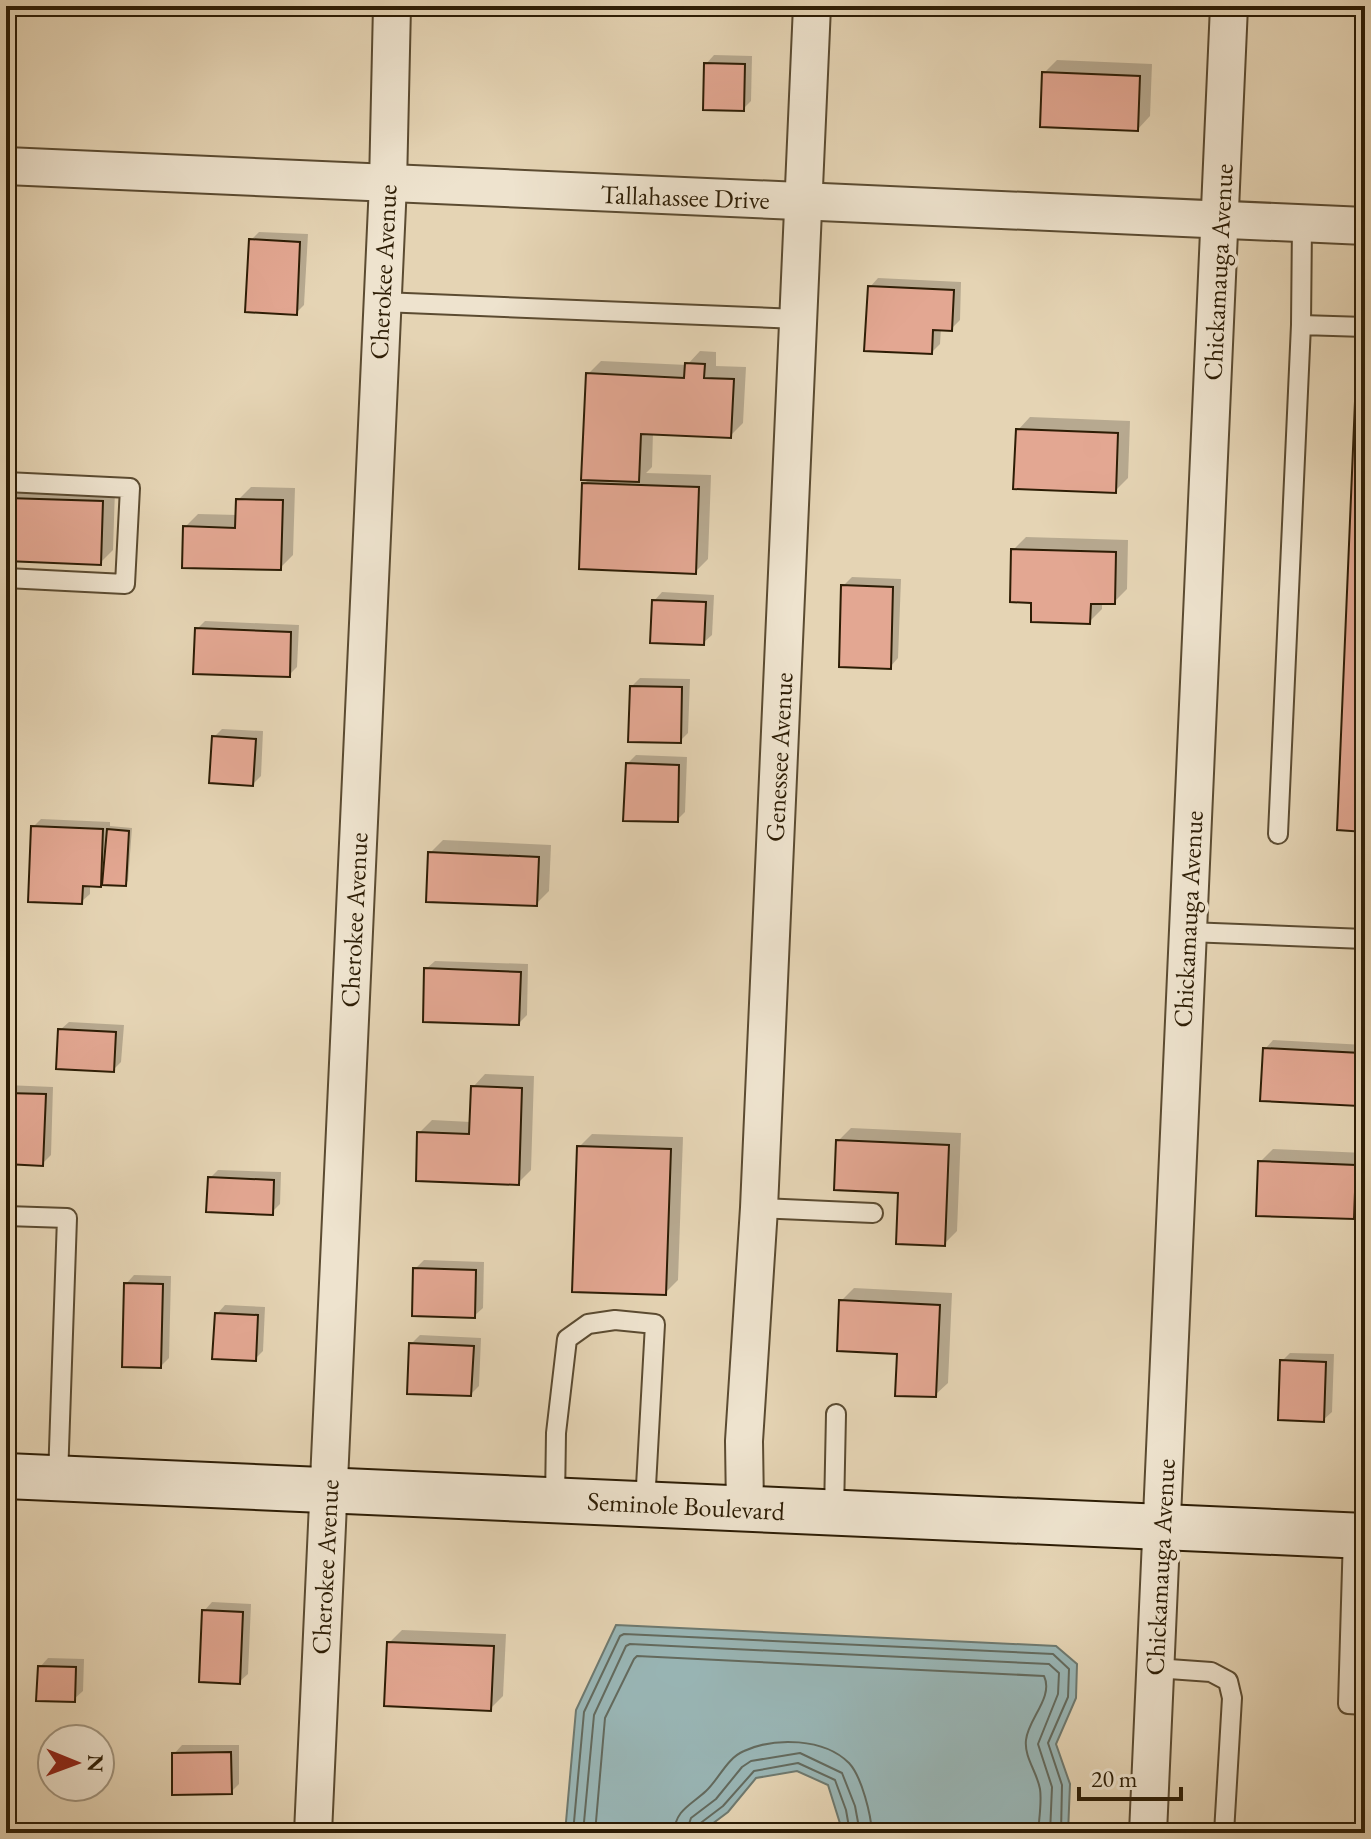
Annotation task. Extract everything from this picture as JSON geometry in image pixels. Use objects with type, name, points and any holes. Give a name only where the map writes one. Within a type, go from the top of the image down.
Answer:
[{"type":"street","name":"Cherokee Avenue","points":[[313,1833],[388,184],[392,6]]},
{"type":"street","name":"Genessee Avenue","points":[[745,1508],[744,1441],[759,1208],[812,6]]},
{"type":"street","name":"Chickamauga Avenue","points":[[1148,1833],[1229,6]]},
{"type":"street","name":"Tallahassee Drive","points":[[6,166],[1365,226]]},
{"type":"street","name":"Seminole Boulevard","points":[[6,1476],[1359,1536]]},
{"type":"lane","points":[[1278,834],[1301,325],[1302,224]]},
{"type":"lane","points":[[382,302],[798,319]]},
{"type":"lane","points":[[1301,325],[1365,327]]},
{"type":"lane","points":[[6,482],[130,488],[125,584],[6,578]]},
{"type":"lane","points":[[1188,932],[1365,939]]},
{"type":"lane","points":[[759,1208],[873,1213]]},
{"type":"lane","points":[[6,1216],[67,1218],[58,1478]]},
{"type":"lane","points":[[555,1500],[556,1433],[567,1339],[588,1324],[615,1320],[655,1324],[645,1504]]},
{"type":"lane","points":[[834,1512],[836,1414]]},
{"type":"lane","points":[[1359,1536],[1348,1704],[1365,1705]]},
{"type":"lane","points":[[1155,1668],[1211,1672],[1228,1681],[1232,1698],[1224,1833]]},
{"type":"water","points":[[616,1625],[1056,1646],[1077,1664],[1076,1698],[1056,1744],[1070,1784],[1068,1833],[843,1833],[828,1785],[797,1771],[756,1778],[728,1812],[700,1833],[565,1833],[576,1710]]},
{"type":"building","points":[[1038,6],[1144,6],[1144,13],[1038,13]]},
{"type":"building","points":[[704,63],[745,64],[744,111],[703,110]]},
{"type":"building","points":[[1042,72],[1140,76],[1138,131],[1040,127]]},
{"type":"building","points":[[249,239],[300,242],[297,315],[245,312]]},
{"type":"building","points":[[868,286],[954,290],[952,331],[933,330],[932,354],[864,351]]},
{"type":"building","points":[[1357,354],[1365,354],[1365,832],[1337,830]]},
{"type":"building","points":[[685,363],[705,364],[704,378],[734,379],[731,438],[641,434],[639,482],[581,480],[586,373],[684,378]]},
{"type":"building","points":[[1016,429],[1118,433],[1116,493],[1013,489]]},
{"type":"building","points":[[582,483],[699,487],[696,574],[579,569]]},
{"type":"building","points":[[7,498],[103,501],[101,565],[6,561]]},
{"type":"building","points":[[236,499],[283,500],[281,570],[182,568],[183,526],[235,528]]},
{"type":"building","points":[[1011,549],[1116,552],[1115,604],[1091,604],[1090,624],[1031,622],[1031,603],[1010,602]]},
{"type":"building","points":[[841,585],[893,587],[891,669],[839,667]]},
{"type":"building","points":[[652,600],[706,602],[704,645],[650,643]]},
{"type":"building","points":[[195,628],[291,632],[290,677],[193,674]]},
{"type":"building","points":[[630,686],[682,687],[681,743],[628,742]]},
{"type":"building","points":[[212,736],[256,739],[253,786],[209,783]]},
{"type":"building","points":[[626,763],[679,765],[678,822],[623,821]]},
{"type":"building","points":[[31,826],[103,829],[101,887],[83,886],[82,904],[28,902]]},
{"type":"building","points":[[107,829],[129,831],[126,886],[102,885]]},
{"type":"building","points":[[428,852],[539,857],[537,906],[426,902]]},
{"type":"building","points":[[424,968],[521,972],[519,1025],[423,1022]]},
{"type":"building","points":[[58,1029],[116,1032],[114,1072],[56,1069]]},
{"type":"building","points":[[1263,1048],[1361,1053],[1359,1106],[1260,1101]]},
{"type":"building","points":[[471,1086],[522,1088],[519,1185],[416,1181],[417,1132],[469,1134]]},
{"type":"building","points":[[6,1093],[46,1094],[43,1166],[6,1164]]},
{"type":"building","points":[[836,1140],[949,1145],[945,1246],[896,1244],[898,1193],[834,1190]]},
{"type":"building","points":[[577,1146],[671,1149],[666,1295],[572,1292]]},
{"type":"building","points":[[1258,1161],[1356,1165],[1354,1219],[1256,1216]]},
{"type":"building","points":[[208,1177],[274,1180],[273,1215],[206,1212]]},
{"type":"building","points":[[413,1268],[476,1270],[475,1318],[412,1316]]},
{"type":"building","points":[[124,1283],[163,1284],[161,1368],[122,1367]]},
{"type":"building","points":[[839,1300],[940,1305],[936,1397],[895,1396],[897,1354],[837,1351]]},
{"type":"building","points":[[215,1313],[258,1315],[256,1361],[212,1359]]},
{"type":"building","points":[[409,1343],[474,1346],[471,1396],[407,1394]]},
{"type":"building","points":[[1280,1360],[1326,1362],[1324,1422],[1278,1420]]},
{"type":"building","points":[[202,1610],[243,1612],[240,1684],[199,1682]]},
{"type":"building","points":[[387,1642],[494,1646],[491,1711],[384,1706]]},
{"type":"building","points":[[38,1666],[76,1667],[75,1702],[36,1701]]},
{"type":"building","points":[[231,1752],[232,1794],[172,1795],[172,1753]]}]
